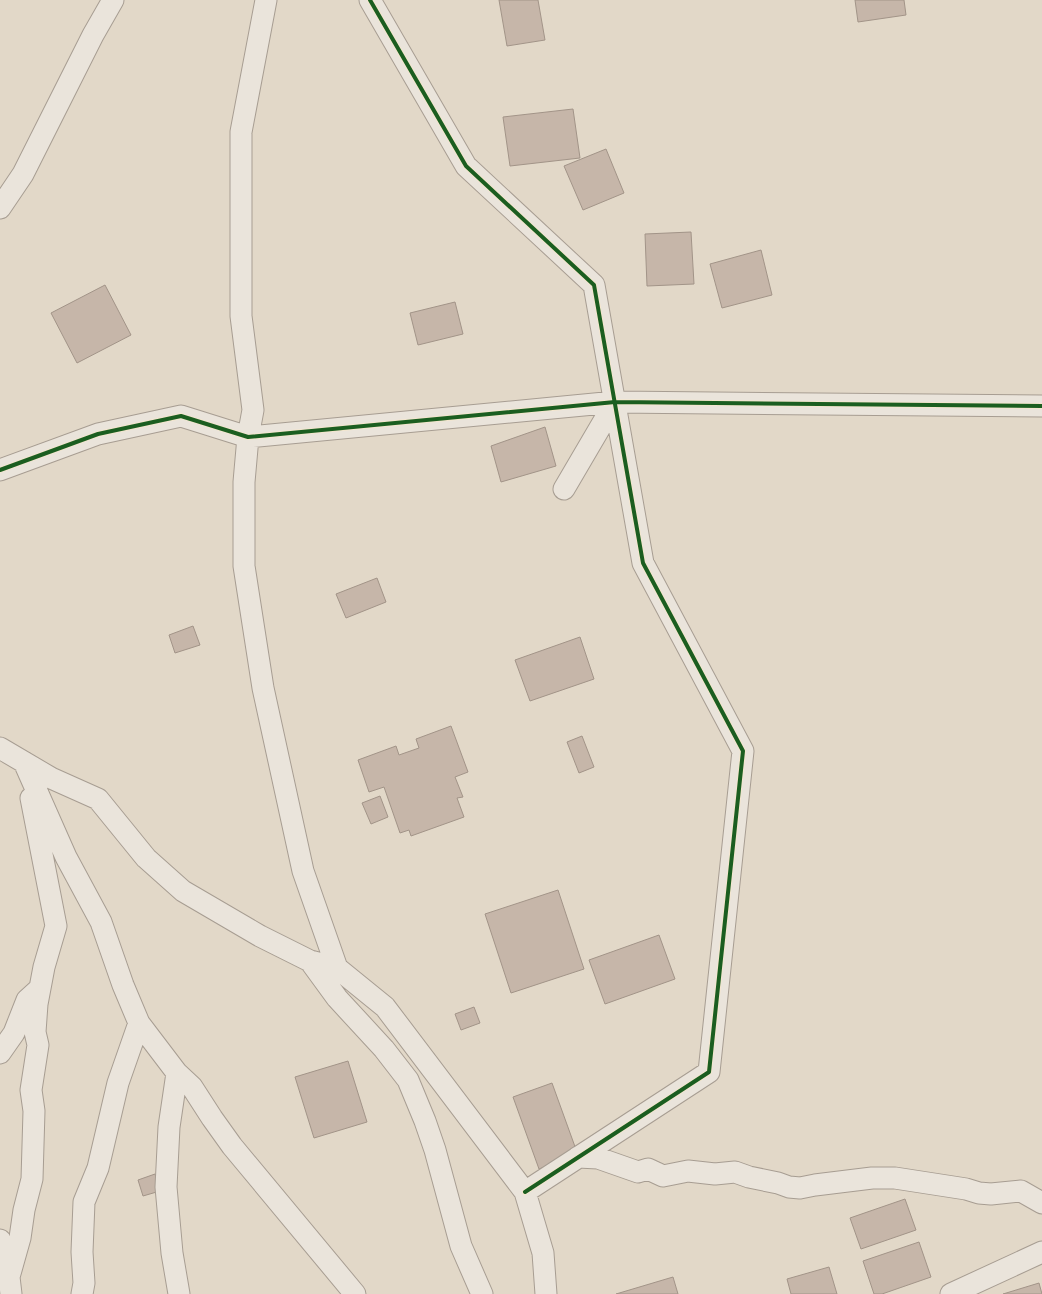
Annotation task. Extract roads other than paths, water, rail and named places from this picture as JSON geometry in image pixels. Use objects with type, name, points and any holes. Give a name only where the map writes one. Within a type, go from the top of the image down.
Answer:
[{"type":"street","points":[[0,208],[23,174],[93,35],[113,0]]},
{"type":"street","points":[[266,0],[241,132],[241,316],[253,410],[248,437],[244,482],[244,566],[264,688],[303,871],[337,968]]},
{"type":"street","points":[[370,0],[466,166],[594,285],[643,563],[743,751],[709,1072],[525,1192]]},
{"type":"street","points":[[564,489],[615,402]]},
{"type":"street","points":[[0,470],[98,434],[181,416],[248,437],[615,402],[1042,406]]},
{"type":"street","points":[[0,748],[51,778],[98,799],[146,858],[183,891],[260,936],[310,961],[337,968],[385,1007],[525,1192],[544,1253],[546,1294]]},
{"type":"street","points":[[10,1286],[24,1210],[32,1179],[34,1111],[31,1090],[38,1045],[36,1032],[37,1004],[44,967],[56,926],[24,762]]},
{"type":"street","points":[[24,762],[66,857],[101,922],[123,986],[139,1023],[177,1073],[192,1087],[232,1146],[355,1294]]},
{"type":"street","points":[[310,961],[337,998],[384,1049],[408,1080],[435,1150],[461,1246],[482,1294]]},
{"type":"street","points":[[0,1053],[14,1033],[27,1000],[40,988]]},
{"type":"street","points":[[82,1294],[84,1283],[82,1252],[84,1202],[98,1168],[118,1083],[139,1023]]},
{"type":"street","points":[[177,1073],[169,1127],[166,1187],[172,1253],[179,1294]]},
{"type":"street","points":[[578,1157],[598,1158],[638,1172],[648,1169],[663,1176],[688,1171],[715,1174],[734,1172],[789,1187],[800,1188],[872,1178],[895,1178],[966,1189],[979,1193],[991,1194],[1021,1191],[1042,1203]]},
{"type":"street","points":[[0,1240],[10,1286]]},
{"type":"street","points":[[951,1294],[1042,1252]]}]
